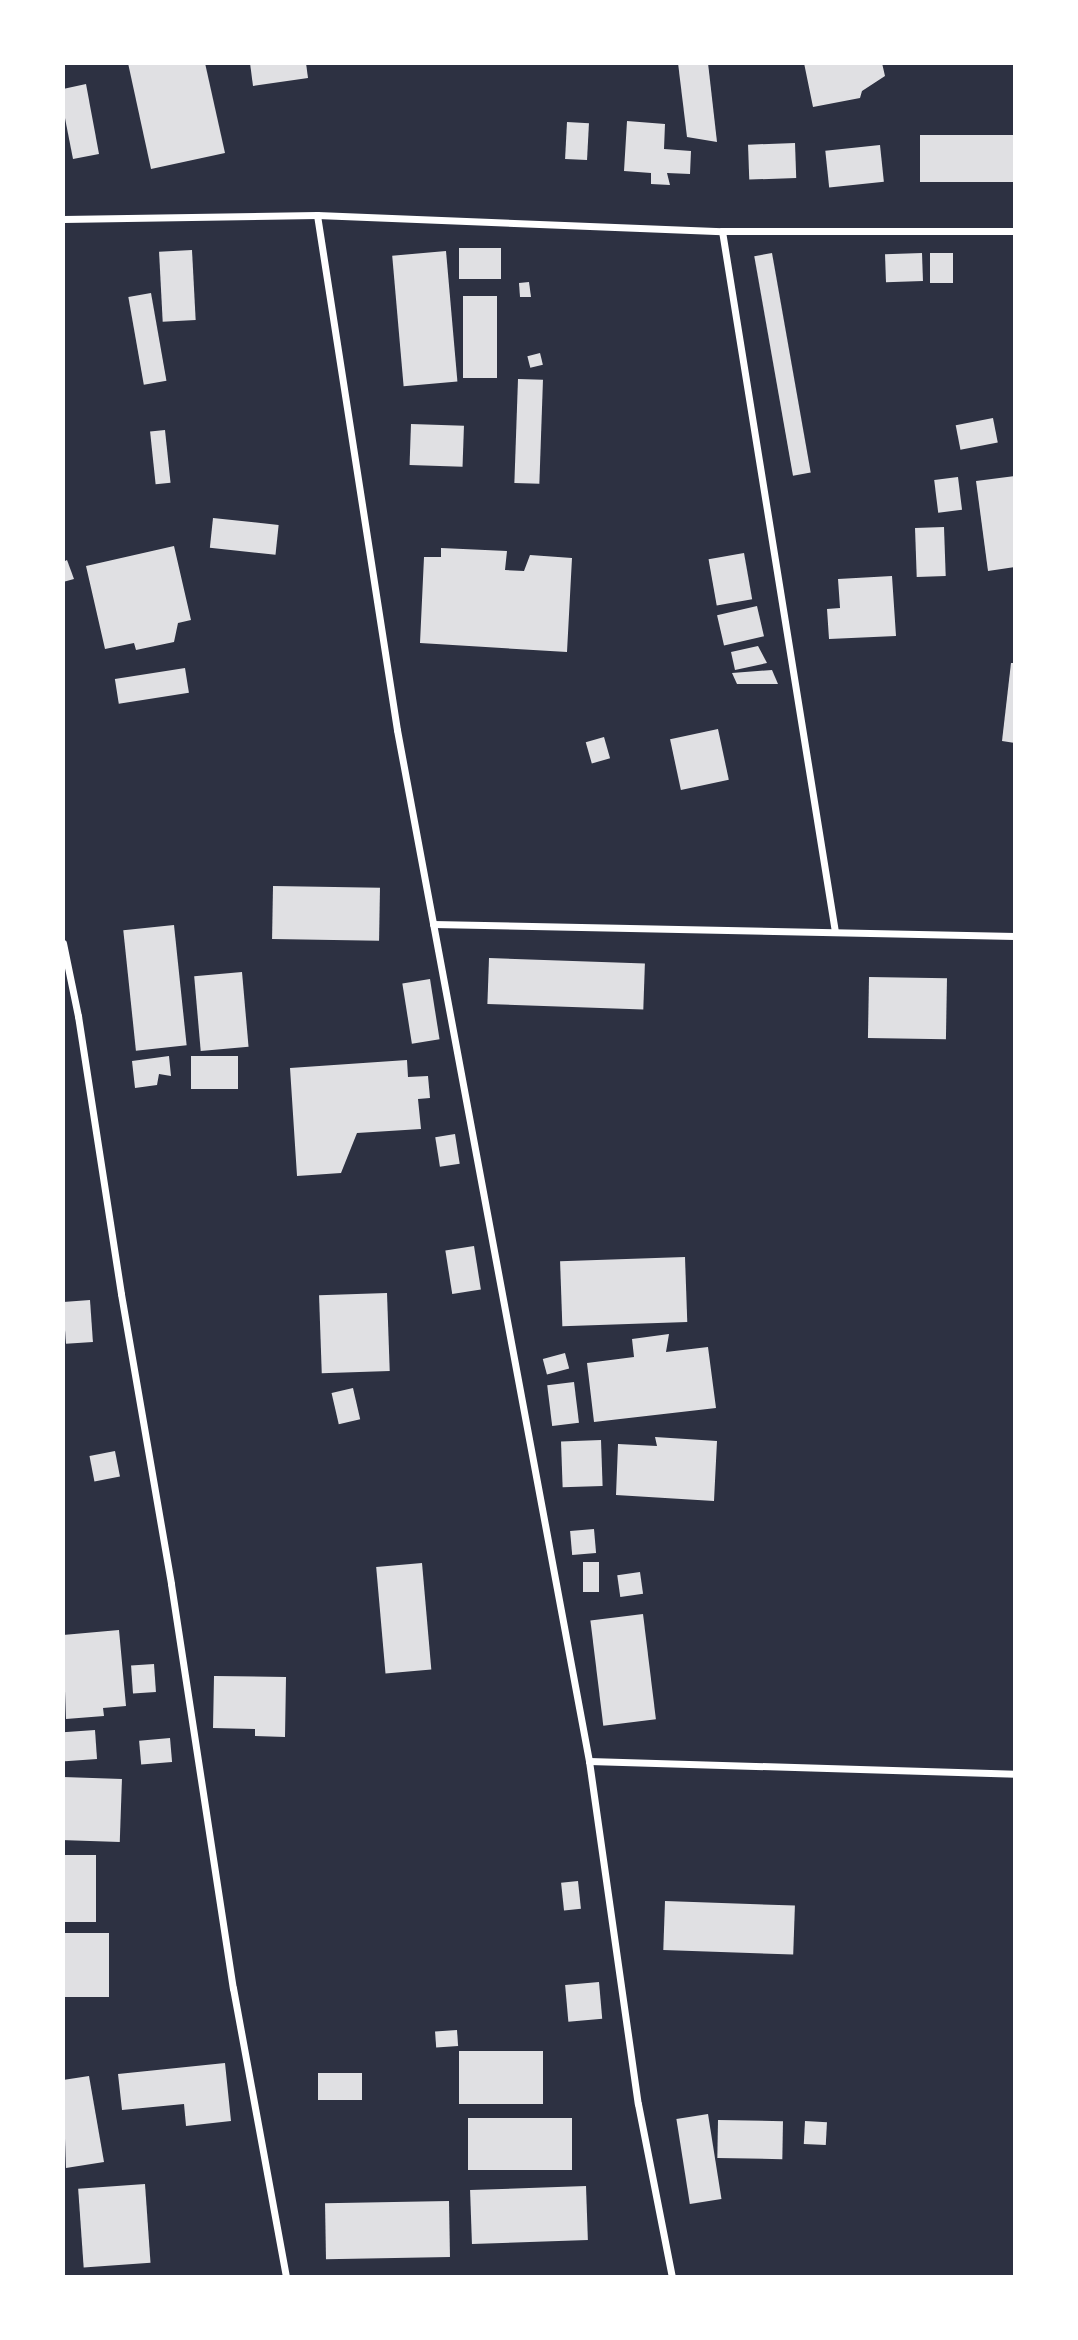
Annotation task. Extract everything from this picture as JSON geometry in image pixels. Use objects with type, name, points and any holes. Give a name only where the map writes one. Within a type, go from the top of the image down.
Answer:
[{"type":"street","points":[[317,215],[397,730],[589,1760],[638,2104],[672,2277]]},
{"type":"street","points":[[63,219],[317,215],[722,231],[1015,231]]},
{"type":"street","points":[[722,231],[835,932]]},
{"type":"street","points":[[433,924],[1015,936]]},
{"type":"street","points":[[63,943],[78,1016],[171,1584],[233,1988],[286,2277]]},
{"type":"street","points":[[589,1760],[1015,1774]]},
{"type":"building","points":[[128,63],[205,63],[225,153],[151,169]]},
{"type":"building","points":[[250,63],[306,63],[308,78],[253,86]]},
{"type":"building","points":[[678,63],[708,63],[717,142],[687,137]]},
{"type":"building","points":[[804,63],[882,63],[885,76],[862,91],[860,98],[813,107]]},
{"type":"building","points":[[86,84],[99,154],[73,159],[63,108],[63,89]]},
{"type":"building","points":[[627,121],[665,124],[664,149],[691,151],[690,174],[667,173],[670,185],[651,184],[651,173],[624,171]]},
{"type":"building","points":[[567,122],[589,123],[587,160],[565,159]]},
{"type":"building","points":[[920,135],[1015,135],[1015,182],[920,182]]},
{"type":"building","points":[[795,143],[796,178],[749,180],[748,145]]},
{"type":"building","points":[[880,145],[884,182],[829,188],[825,151]]},
{"type":"building","points":[[459,248],[501,248],[501,279],[459,279]]},
{"type":"building","points":[[192,250],[196,320],[163,322],[159,252]]},
{"type":"building","points":[[446,251],[457,382],[404,386],[392,256]]},
{"type":"building","points":[[772,253],[811,473],[793,476],[754,256]]},
{"type":"building","points":[[922,253],[923,281],[886,282],[885,254]]},
{"type":"building","points":[[930,253],[953,253],[953,283],[930,283]]},
{"type":"building","points":[[529,282],[531,297],[520,297],[519,283]]},
{"type":"building","points":[[151,293],[166,381],[144,385],[128,297]]},
{"type":"building","points":[[463,296],[497,296],[497,378],[463,378]]},
{"type":"building","points":[[540,353],[543,365],[530,368],[527,356]]},
{"type":"building","points":[[518,379],[543,380],[539,484],[514,483]]},
{"type":"building","points":[[993,418],[998,443],[960,450],[956,425]]},
{"type":"building","points":[[411,424],[464,426],[463,467],[410,465]]},
{"type":"building","points":[[165,430],[171,483],[156,484],[150,432]]},
{"type":"building","points":[[1015,476],[1015,567],[988,571],[976,481]]},
{"type":"building","points":[[958,477],[962,510],[938,513],[934,480]]},
{"type":"building","points":[[213,518],[279,525],[276,555],[210,548]]},
{"type":"building","points":[[944,527],[946,576],[917,577],[915,528]]},
{"type":"building","points":[[174,546],[191,620],[178,623],[174,642],[136,650],[134,643],[105,649],[86,566]]},
{"type":"building","points":[[441,548],[507,551],[505,570],[524,571],[530,555],[572,558],[567,652],[420,643],[424,557],[441,557]]},
{"type":"building","points":[[744,553],[752,599],[717,606],[709,559]]},
{"type":"building","points":[[67,560],[74,579],[63,582],[63,562]]},
{"type":"building","points":[[892,576],[896,636],[829,639],[827,609],[840,608],[838,579]]},
{"type":"building","points":[[757,606],[764,636],[724,645],[717,615]]},
{"type":"building","points":[[758,646],[767,663],[735,670],[731,652]]},
{"type":"building","points":[[1011,663],[1015,663],[1015,743],[1002,741]]},
{"type":"building","points":[[185,668],[189,693],[119,704],[115,679]]},
{"type":"building","points":[[772,670],[778,684],[737,684],[732,673]]},
{"type":"building","points":[[718,729],[729,780],[681,790],[670,739]]},
{"type":"building","points":[[604,737],[610,758],[592,763],[586,742]]},
{"type":"building","points":[[273,886],[380,888],[379,941],[272,939]]},
{"type":"building","points":[[174,925],[187,1045],[136,1051],[123,930]]},
{"type":"building","points":[[489,958],[645,963],[643,1009],[487,1004]]},
{"type":"building","points":[[242,972],[249,1047],[201,1051],[194,976]]},
{"type":"building","points":[[869,977],[947,978],[946,1039],[868,1038]]},
{"type":"building","points":[[430,979],[440,1039],[412,1044],[402,983]]},
{"type":"building","points":[[169,1056],[171,1076],[159,1074],[157,1085],[135,1088],[132,1061]]},
{"type":"building","points":[[191,1056],[238,1056],[238,1089],[191,1089]]},
{"type":"building","points":[[407,1060],[408,1077],[428,1076],[430,1098],[418,1099],[421,1129],[357,1133],[341,1173],[297,1176],[290,1068]]},
{"type":"building","points":[[455,1134],[460,1164],[440,1167],[435,1137]]},
{"type":"building","points":[[474,1246],[481,1289],[452,1294],[445,1251]]},
{"type":"building","points":[[685,1257],[687,1322],[562,1326],[560,1261]]},
{"type":"building","points":[[387,1293],[390,1371],[322,1373],[319,1295]]},
{"type":"building","points":[[90,1300],[93,1342],[66,1344],[63,1302]]},
{"type":"building","points":[[669,1334],[666,1352],[708,1347],[716,1408],[594,1422],[587,1363],[634,1357],[632,1339]]},
{"type":"building","points":[[565,1353],[569,1368],[547,1374],[543,1359]]},
{"type":"building","points":[[574,1382],[579,1423],[552,1426],[547,1385]]},
{"type":"building","points":[[353,1388],[360,1419],[339,1424],[332,1393]]},
{"type":"building","points":[[655,1437],[717,1441],[714,1501],[616,1495],[618,1444],[657,1446]]},
{"type":"building","points":[[601,1440],[603,1486],[563,1487],[561,1441]]},
{"type":"building","points":[[115,1451],[120,1477],[94,1481],[89,1456]]},
{"type":"building","points":[[594,1529],[596,1553],[572,1555],[570,1531]]},
{"type":"building","points":[[583,1562],[599,1562],[599,1592],[583,1592]]},
{"type":"building","points":[[422,1563],[431,1670],[386,1674],[376,1567]]},
{"type":"building","points":[[640,1572],[643,1594],[620,1597],[617,1575]]},
{"type":"building","points":[[643,1614],[656,1719],[603,1726],[590,1620]]},
{"type":"building","points":[[119,1630],[126,1706],[103,1708],[104,1716],[66,1719],[63,1635]]},
{"type":"building","points":[[154,1664],[156,1692],[133,1694],[131,1666]]},
{"type":"building","points":[[214,1676],[286,1677],[285,1737],[255,1736],[255,1729],[213,1728]]},
{"type":"building","points":[[95,1730],[97,1759],[65,1761],[63,1732]]},
{"type":"building","points":[[170,1738],[172,1762],[141,1765],[139,1741]]},
{"type":"building","points":[[63,1777],[122,1779],[120,1842],[63,1840]]},
{"type":"building","points":[[63,1855],[96,1855],[96,1922],[63,1922]]},
{"type":"building","points":[[578,1881],[581,1909],[564,1911],[561,1883]]},
{"type":"building","points":[[665,1901],[795,1906],[793,1955],[663,1950]]},
{"type":"building","points":[[63,1933],[109,1933],[109,1997],[63,1997]]},
{"type":"building","points":[[599,1982],[602,2019],[568,2022],[565,1985]]},
{"type":"building","points":[[457,2030],[458,2046],[436,2047],[435,2032]]},
{"type":"building","points":[[459,2051],[543,2051],[543,2104],[459,2104]]},
{"type":"building","points":[[225,2063],[231,2121],[186,2126],[184,2104],[122,2110],[118,2074]]},
{"type":"building","points":[[318,2073],[362,2073],[362,2100],[318,2100]]},
{"type":"building","points":[[89,2076],[104,2162],[66,2168],[63,2080]]},
{"type":"building","points":[[708,2114],[721,2199],[690,2204],[676,2119]]},
{"type":"building","points":[[468,2118],[572,2118],[572,2170],[468,2170]]},
{"type":"building","points":[[718,2120],[783,2121],[782,2159],[717,2158]]},
{"type":"building","points":[[805,2121],[827,2122],[826,2145],[804,2144]]},
{"type":"building","points":[[145,2184],[151,2263],[84,2267],[78,2189]]},
{"type":"building","points":[[586,2186],[588,2240],[472,2244],[470,2190]]},
{"type":"building","points":[[449,2201],[450,2257],[326,2259],[325,2203]]}]
